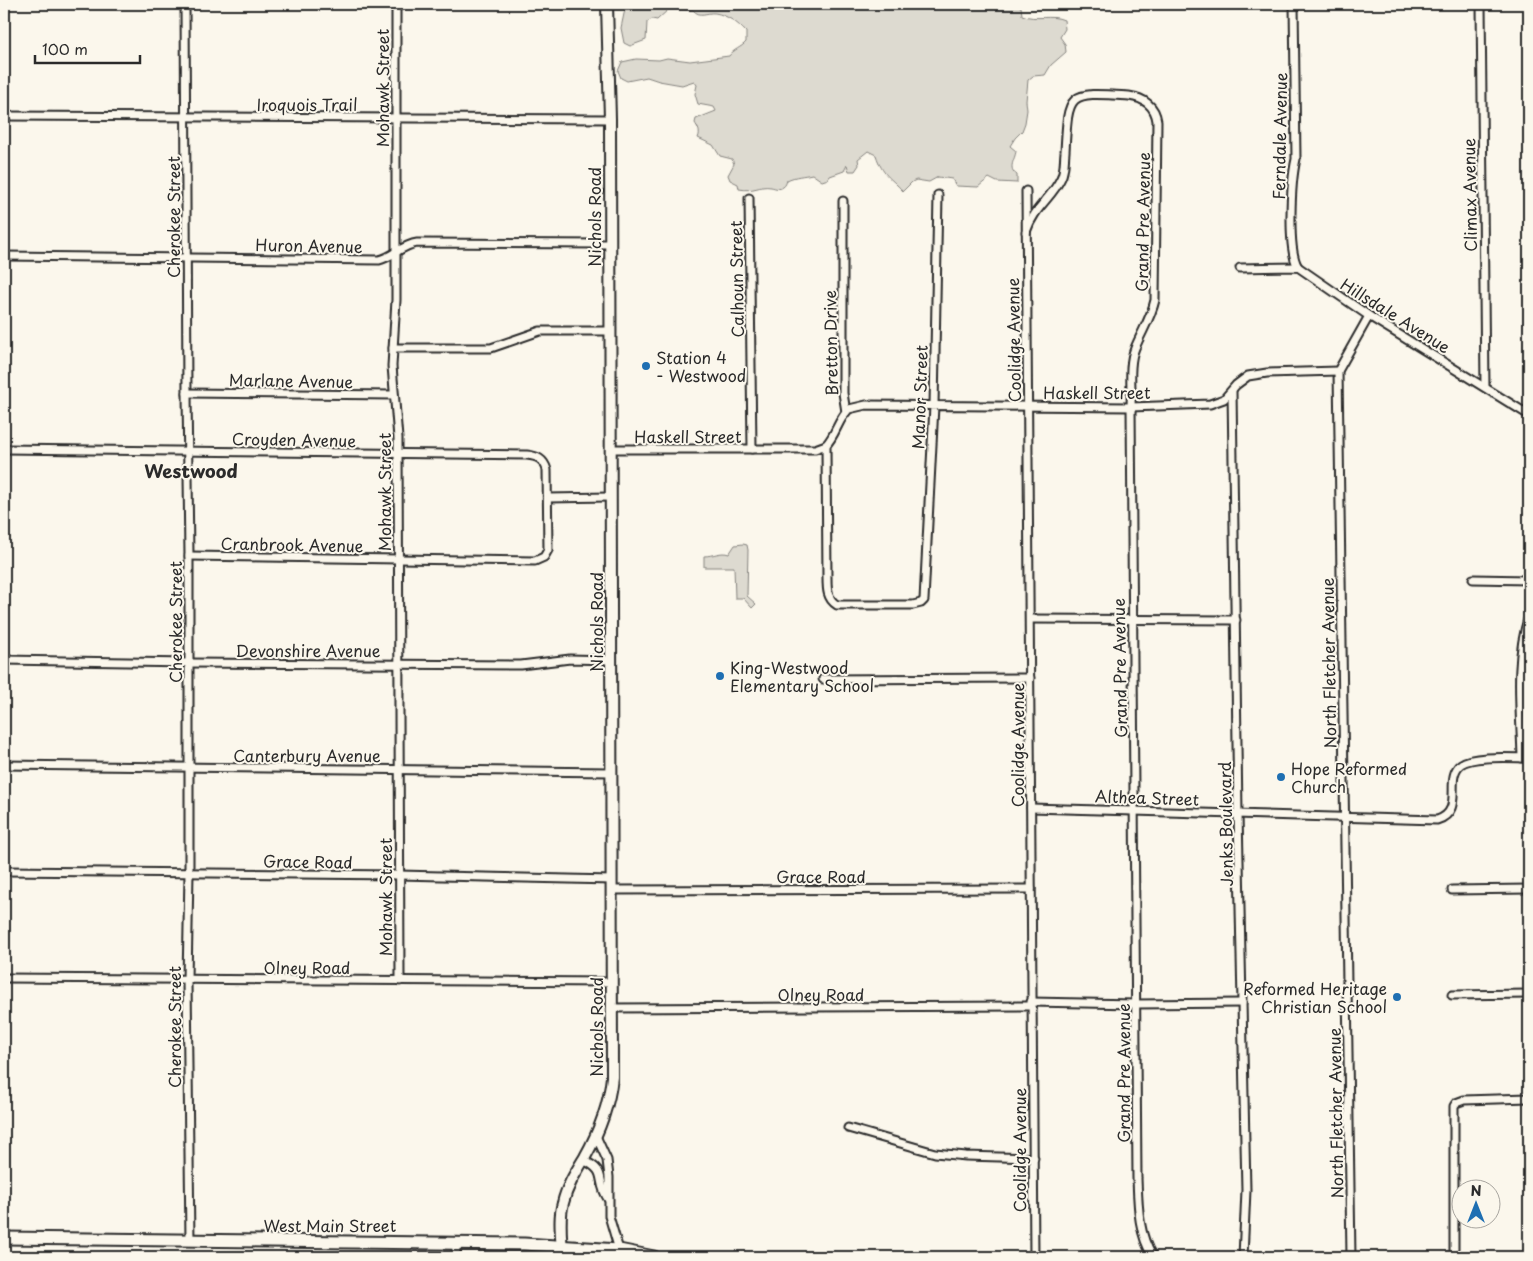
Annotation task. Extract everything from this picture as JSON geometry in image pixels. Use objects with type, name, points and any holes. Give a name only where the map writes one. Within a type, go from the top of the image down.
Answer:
[{"type":"main road","name":"West Main Street","points":[[4,1238],[456,1242],[562,1251],[619,1250],[654,1257]]},
{"type":"street","name":"Cherokee Street","points":[[185,4],[187,393],[190,556],[187,980],[190,1241]]},
{"type":"street","name":"Mohawk Street","points":[[396,4],[396,300],[392,366],[398,428],[400,981]]},
{"type":"street","name":"Nichols Road","points":[[562,1251],[561,1214],[565,1195],[596,1136],[608,1104],[611,1088],[610,119],[607,4]]},
{"type":"street","name":"Ferndale Avenue","points":[[1294,4],[1296,159],[1292,176],[1292,250],[1294,262],[1298,268]]},
{"type":"street","name":"Climax Avenue","points":[[1481,4],[1485,387]]},
{"type":"street","name":"Grand Pre Avenue","points":[[1026,232],[1032,216],[1062,177],[1067,116],[1072,101],[1082,95],[1129,96],[1142,99],[1150,105],[1157,122],[1155,300],[1148,323],[1135,348],[1132,360],[1131,407],[1138,1197],[1142,1230],[1145,1242],[1153,1257]]},
{"type":"street","name":"Iroquois Trail","points":[[4,116],[610,119]]},
{"type":"street","name":"Coolidge Avenue","points":[[1026,191],[1034,1257]]},
{"type":"street","name":"Manor Street","points":[[826,445],[827,578],[830,598],[833,602],[842,606],[913,605],[922,603],[924,600],[934,406],[938,195]]},
{"type":"street","name":"Calhoun Street","points":[[749,198],[752,449]]},
{"type":"street","name":"Bretton Drive","points":[[826,445],[832,440],[840,420],[846,412],[843,393],[843,201]]},
{"type":"street","name":"Huron Avenue","points":[[4,256],[379,260],[385,259],[406,246],[425,243],[609,244]]},
{"type":"street","points":[[1240,268],[1298,268]]},
{"type":"street","name":"Hillsdale Avenue","points":[[1298,268],[1369,316],[1529,415]]},
{"type":"street","points":[[1338,371],[1369,316]]},
{"type":"street","points":[[393,348],[491,348],[540,331],[610,331]]},
{"type":"street","name":"Haskell Street","points":[[846,412],[859,405],[1131,407],[1210,404],[1224,399],[1248,376],[1338,371]]},
{"type":"street","name":"North Fletcher Avenue","points":[[1338,371],[1351,1257]]},
{"type":"street","name":"Jenks Boulevard","points":[[1232,391],[1246,1190],[1243,1257]]},
{"type":"street","name":"Marlane Avenue","points":[[187,393],[394,395]]},
{"type":"street","name":"Haskell Street","points":[[610,449],[815,449],[826,445]]},
{"type":"street","name":"Croyden Avenue","points":[[4,449],[532,456],[540,459],[546,465],[548,498]]},
{"type":"street","points":[[548,498],[610,498]]},
{"type":"street","name":"Cranbrook Avenue","points":[[190,556],[529,561],[544,557],[548,550],[548,498]]},
{"type":"street","points":[[1473,579],[1529,580]]},
{"type":"street","points":[[1525,758],[1520,666],[1524,635],[1529,616]]},
{"type":"street","points":[[1030,619],[1236,620]]},
{"type":"street","name":"Devonshire Avenue","points":[[4,660],[521,665],[570,659],[611,660]]},
{"type":"street","points":[[823,679],[1030,678]]},
{"type":"street","name":"Althea Street","points":[[1031,808],[1426,821],[1442,818],[1451,811],[1455,775],[1461,764],[1474,760],[1525,758]]},
{"type":"street","name":"Canterbury Avenue","points":[[4,765],[611,772]]},
{"type":"street","name":"Grace Road","points":[[4,871],[399,875],[612,885],[1031,890]]},
{"type":"street","points":[[1452,890],[1529,889]]},
{"type":"street","name":"Olney Road","points":[[4,978],[611,982]]},
{"type":"street","points":[[1452,995],[1529,994]]},
{"type":"street","name":"Olney Road","points":[[611,1008],[1242,1003]]},
{"type":"street","points":[[1454,1257],[1454,1106],[1456,1103],[1464,1100],[1529,1098]]},
{"type":"street","points":[[848,1128],[942,1154],[1034,1158]]},
{"type":"street","points":[[596,1136],[607,1160],[611,1227],[619,1250]]},
{"type":"street","points":[[583,1160],[596,1167],[599,1171],[602,1188],[608,1199]]},
{"type":"street","points":[[456,1242],[456,1257]]},
{"type":"shaded area","points":[[624,4],[1017,4],[1021,7],[1022,15],[1027,17],[1059,18],[1064,20],[1065,29],[1060,37],[1065,44],[1066,52],[1051,65],[1045,75],[1033,76],[1028,80],[1025,123],[1022,131],[1010,146],[1016,151],[1012,170],[1017,175],[1017,183],[997,182],[989,178],[978,187],[956,186],[952,179],[938,177],[929,182],[916,180],[903,191],[884,172],[876,155],[868,151],[858,159],[859,165],[855,171],[849,171],[847,165],[844,171],[822,181],[812,174],[787,180],[785,185],[780,188],[763,187],[744,190],[739,189],[738,184],[730,180],[728,175],[734,164],[732,159],[720,156],[713,145],[698,138],[699,132],[695,123],[696,119],[716,111],[714,107],[698,104],[695,94],[697,85],[694,81],[682,85],[647,77],[627,81],[621,78],[618,71],[622,62],[636,59],[659,60],[667,58],[690,61],[729,56],[746,42],[746,32],[732,20],[719,14],[698,14],[693,10],[669,9],[657,20],[652,19],[647,22],[646,40],[630,46],[624,43],[621,28],[625,9]]},
{"type":"shaded area","points":[[735,545],[747,545],[748,550],[747,596],[756,604],[752,608],[743,598],[735,598],[734,567],[704,567],[704,556],[729,554]]},
{"type":"place","name":"Station 4 - Westwood","points":[[646,366]]},
{"type":"place","name":"King-Westwood Elementary School","points":[[720,676]]},
{"type":"place","name":"Hope Reformed Church","points":[[1281,777]]},
{"type":"place","name":"Reformed Heritage Christian School","points":[[1397,997]]},
{"type":"district","name":"Westwood","points":[[191,470]]}]
